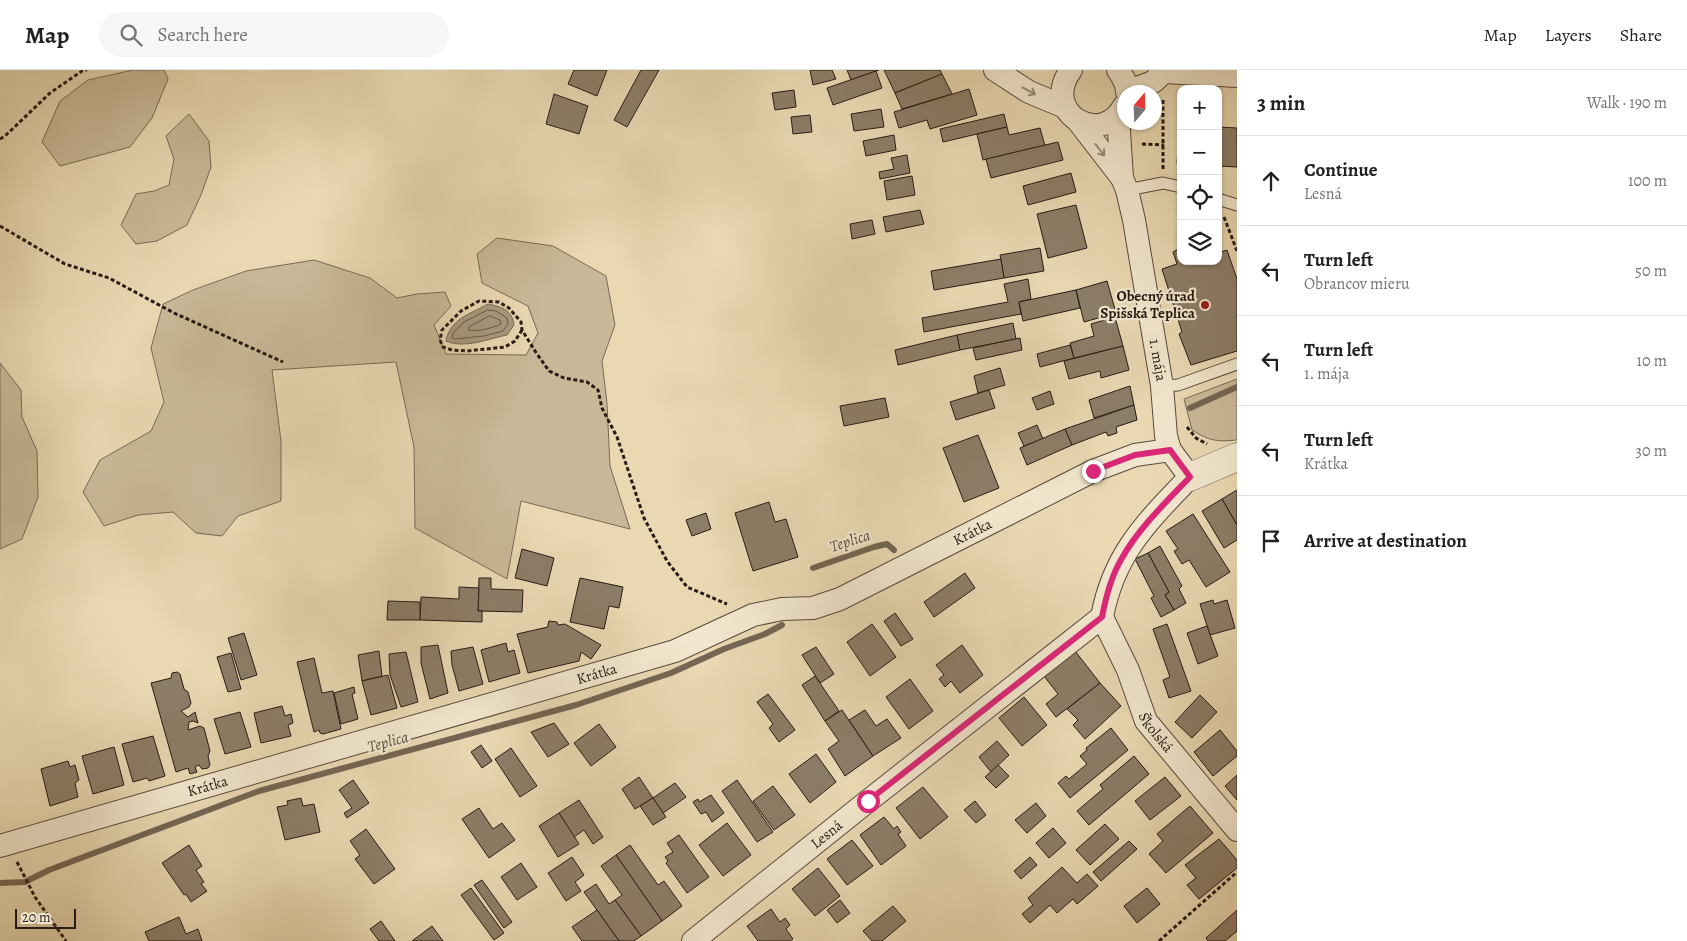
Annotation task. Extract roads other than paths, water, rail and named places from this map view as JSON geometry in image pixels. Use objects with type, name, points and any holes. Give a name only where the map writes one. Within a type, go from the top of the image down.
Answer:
[{"type":"street","points":[[995,70],[1029,92],[1072,114],[1088,125],[1099,125],[1109,122],[1117,114]]},
{"type":"street","points":[[1071,70],[1065,78],[1062,98],[1072,114]]},
{"type":"street","points":[[1118,70],[1126,85]]},
{"type":"street","points":[[1145,85],[1153,82],[1162,71],[1237,76]]},
{"type":"street","name":"1. mája","points":[[1072,114],[1125,184]]},
{"type":"street","name":"1. mája","points":[[1122,130],[1125,184],[1134,220],[1162,386],[1166,436],[1170,450],[1190,477]]},
{"type":"street","name":"Krátka","points":[[0,846],[675,651],[752,615],[782,609],[813,608],[840,599],[1093,471],[1135,455],[1170,450]]},
{"type":"street","points":[[1102,617],[1112,578],[1122,556],[1152,516],[1190,477],[1237,457]]},
{"type":"street","name":"Školská","points":[[1102,617],[1128,670],[1146,721],[1237,830]]},
{"type":"street","name":"Lesná","points":[[693,941],[1102,617]]},
{"type":"lane","points":[[1125,184],[1162,183],[1177,186]]},
{"type":"lane","points":[[1222,205],[1237,205]]},
{"type":"lane","points":[[1162,386],[1178,385],[1237,364]]},
{"type":"water","points":[[488,304],[506,310],[511,316],[514,325],[507,335],[468,344],[446,341],[456,322]]},
{"type":"waterway","name":"Teplica","points":[[1190,408],[1237,387]]},
{"type":"waterway","name":"Teplica","points":[[813,568],[887,544],[894,550]]},
{"type":"waterway","name":"Teplica","points":[[0,883],[25,882],[49,870],[259,791],[576,705],[671,673],[724,649],[765,634],[782,625]]},
{"type":"place","name":"Obecný úrad Spišská Teplica","points":[[1205,305]]}]
